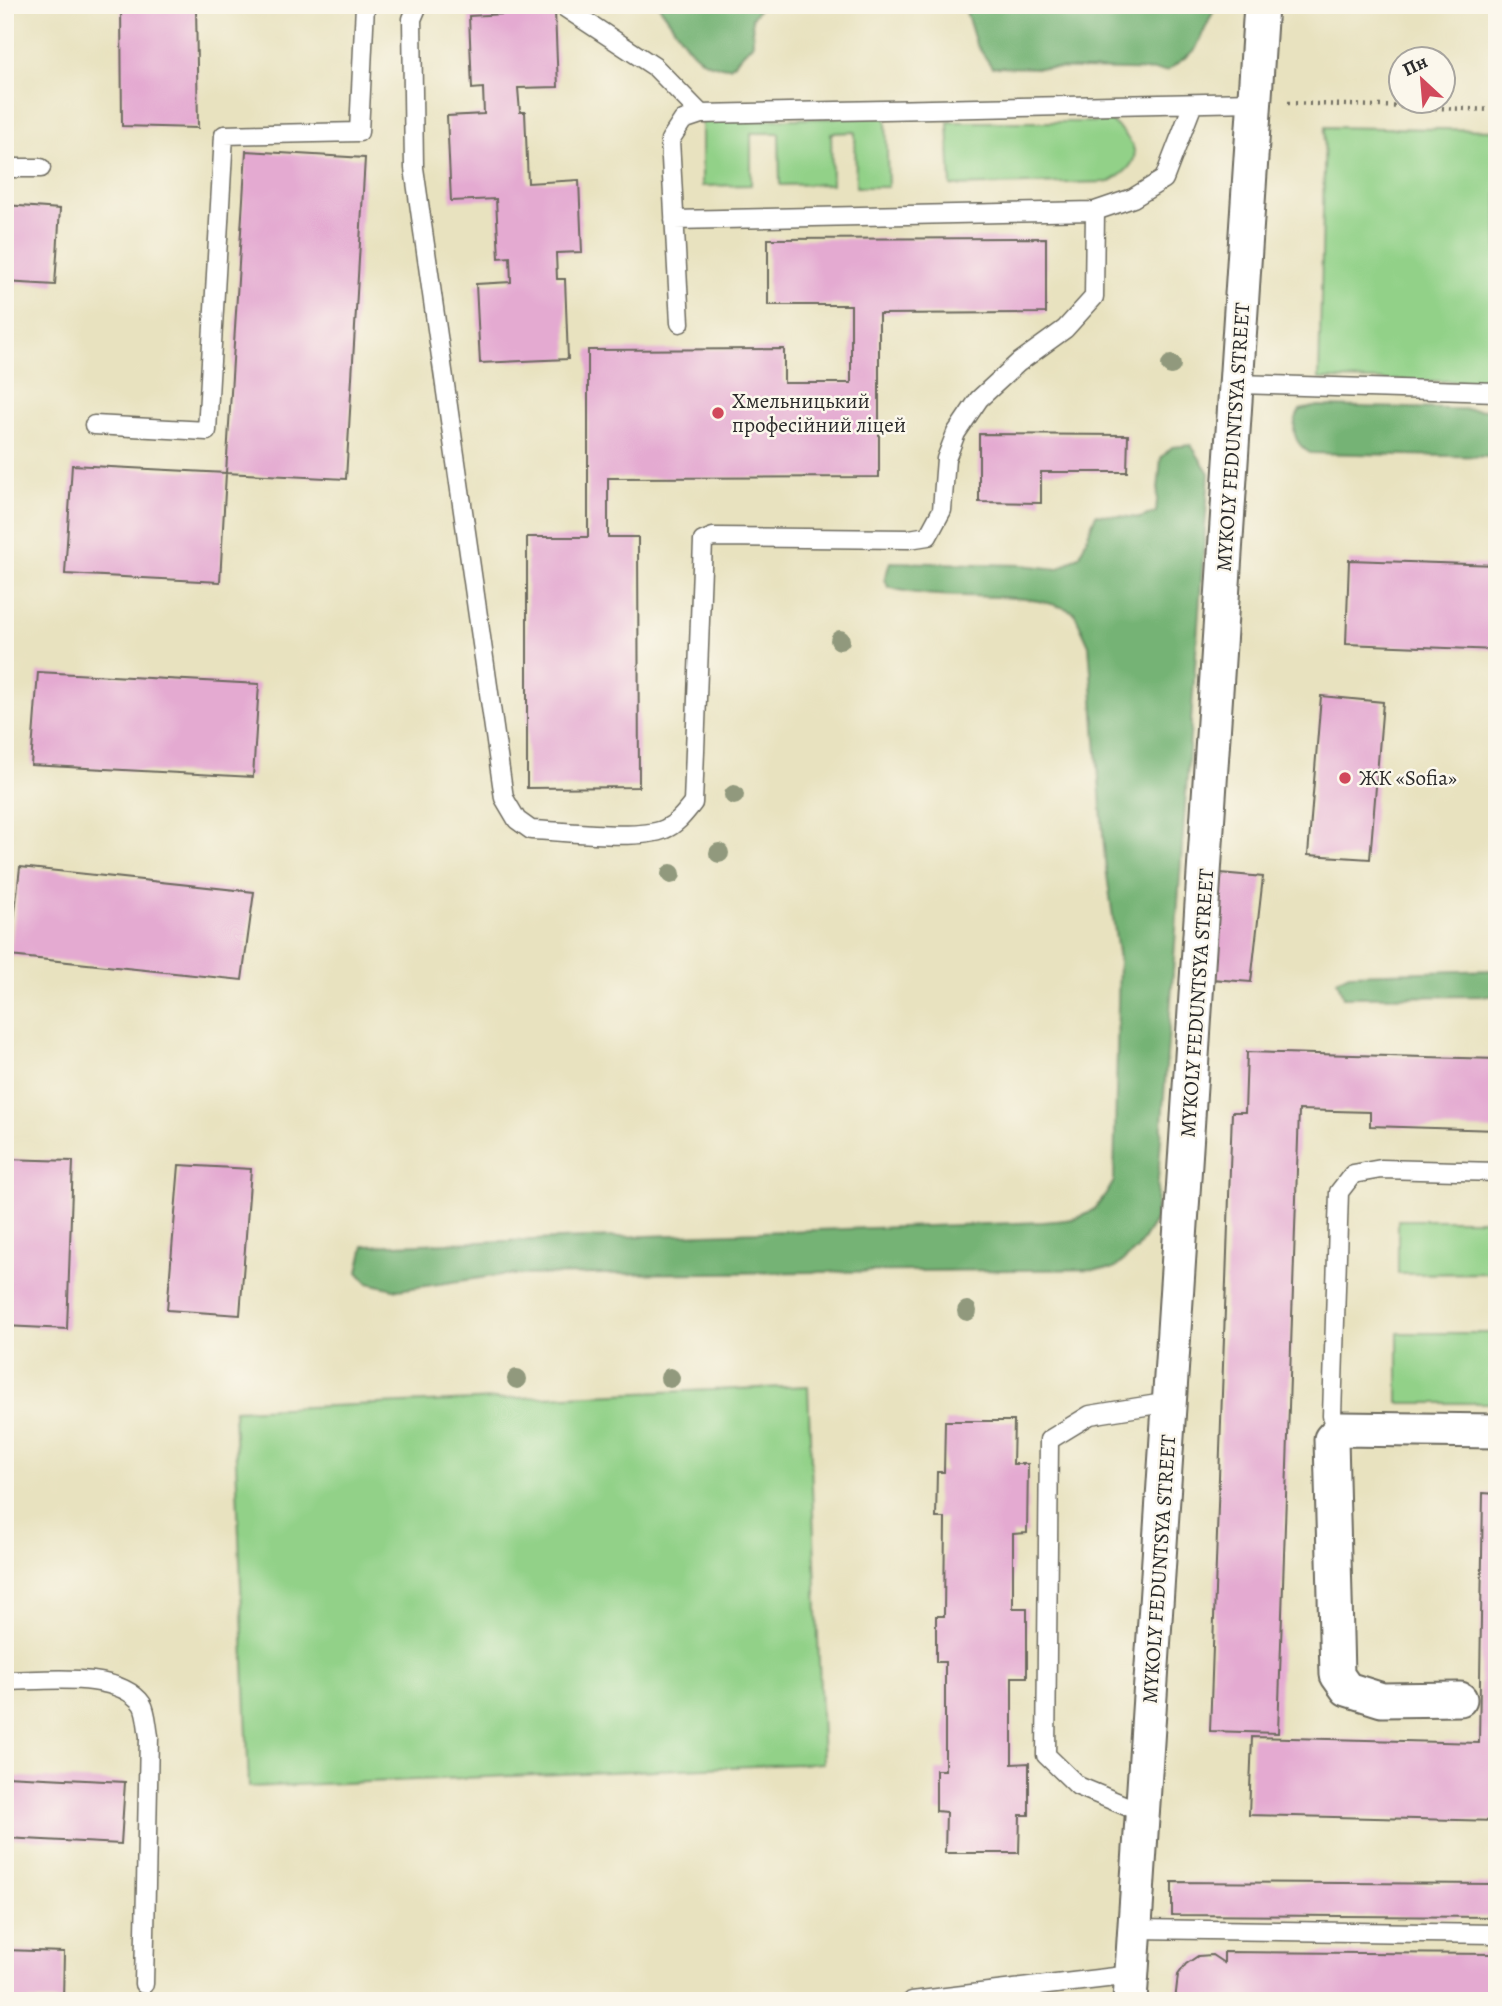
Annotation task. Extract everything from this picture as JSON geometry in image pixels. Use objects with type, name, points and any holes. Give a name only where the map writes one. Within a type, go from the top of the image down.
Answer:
[{"type":"street","name":"MYKOLY FEDUNTSYA STREET","points":[[1131,1988],[1261,5]]},
{"type":"street","points":[[1460,1699],[1382,1700],[1347,1689],[1337,1675],[1334,1428],[1497,1431]]},
{"type":"lane","points":[[94,425],[207,431],[224,135],[359,132],[365,5]]},
{"type":"lane","points":[[418,5],[412,19],[414,168],[503,797],[517,820],[531,830],[645,834],[664,830],[679,820],[693,803],[703,541],[713,537],[909,539],[928,536],[942,510],[946,459],[956,433],[979,399],[1018,363],[1065,329],[1094,297],[1095,211]]},
{"type":"lane","points":[[561,5],[655,67],[701,114]]},
{"type":"lane","points":[[680,323],[670,140],[683,120],[701,114],[1253,102]]},
{"type":"lane","points":[[674,220],[1095,211],[1133,198],[1164,179],[1193,104]]},
{"type":"lane","points":[[5,168],[41,168]]},
{"type":"lane","points":[[1237,384],[1497,392]]},
{"type":"lane","points":[[1334,1428],[1339,1192],[1353,1174],[1381,1169],[1497,1172]]},
{"type":"lane","points":[[1143,1813],[1078,1786],[1046,1755],[1049,1440],[1090,1415],[1170,1402]]},
{"type":"lane","points":[[5,1681],[107,1682],[127,1690],[143,1706],[149,1736],[144,1984]]},
{"type":"lane","points":[[1135,1929],[1497,1934]]},
{"type":"lane","points":[[912,2001],[1131,1988]]},
{"type":"path","points":[[1253,102],[1497,110]]},
{"type":"green space","points":[[658,5],[762,5],[752,18],[753,43],[730,67],[716,66],[696,55]]},
{"type":"green space","points":[[964,5],[1216,6],[1195,50],[1167,71],[992,67],[976,44]]},
{"type":"green space","points":[[886,117],[888,187],[856,187],[855,132],[831,133],[832,184],[780,185],[779,133],[751,133],[751,185],[702,186],[702,121]]},
{"type":"green space","points":[[948,122],[1112,122],[1133,147],[1133,161],[1121,175],[1109,182],[951,186]]},
{"type":"green space","points":[[1325,127],[1497,130],[1497,382],[1319,379]]},
{"type":"green space","points":[[1318,406],[1497,410],[1497,457],[1310,453],[1297,439],[1295,422],[1300,410]]},
{"type":"green space","points":[[1191,445],[1209,473],[1155,1221],[1137,1249],[1114,1269],[501,1275],[398,1290],[368,1283],[358,1272],[364,1246],[1043,1222],[1078,1217],[1100,1203],[1114,1181],[1119,960],[1105,861],[1089,645],[1074,612],[1052,604],[1006,597],[911,592],[888,587],[885,579],[890,562],[1022,565],[1058,569],[1080,555],[1096,514],[1140,518],[1156,512],[1161,458],[1172,447]]},
{"type":"green space","points":[[1497,970],[1497,996],[1343,997],[1337,980],[1349,974]]},
{"type":"green space","points":[[1398,1220],[1497,1220],[1497,1273],[1398,1274]]},
{"type":"green space","points":[[1398,1333],[1497,1333],[1497,1403],[1398,1403]]},
{"type":"green space","points":[[808,1386],[823,1763],[249,1787],[234,1410]]},
{"type":"building","points":[[121,5],[196,5],[198,128],[122,126]]},
{"type":"building","points":[[555,11],[558,87],[518,88],[520,112],[525,112],[528,183],[579,180],[582,252],[556,253],[557,279],[565,279],[568,359],[480,363],[476,284],[511,282],[510,257],[499,258],[496,199],[451,201],[447,116],[484,114],[483,88],[472,89],[469,16]]},
{"type":"building","points":[[246,151],[365,158],[346,479],[226,473]]},
{"type":"building","points":[[5,205],[60,209],[55,285],[5,282]]},
{"type":"building","points":[[1046,238],[1046,313],[879,314],[879,477],[608,478],[608,537],[638,537],[639,787],[527,788],[527,537],[588,537],[588,350],[784,349],[784,383],[851,383],[851,305],[768,305],[768,239]]},
{"type":"building","points":[[979,434],[1128,435],[1127,472],[1041,472],[1041,503],[979,502]]},
{"type":"building","points":[[72,465],[226,473],[220,582],[65,574]]},
{"type":"building","points":[[1349,560],[1497,565],[1497,650],[1346,644]]},
{"type":"building","points":[[38,672],[259,684],[253,777],[31,765]]},
{"type":"building","name":"ЖК «Sofia»","points":[[1321,696],[1383,702],[1370,859],[1308,855]]},
{"type":"building","points":[[20,867],[254,892],[242,980],[10,956]]},
{"type":"building","points":[[1220,873],[1263,877],[1251,982],[1211,979]]},
{"type":"building","points":[[1247,1052],[1497,1059],[1497,1130],[1370,1126],[1370,1112],[1299,1110],[1278,1733],[1210,1731],[1232,1112],[1245,1112]]},
{"type":"building","points":[[5,1159],[73,1161],[67,1329],[5,1326]]},
{"type":"building","points":[[179,1165],[251,1169],[240,1315],[167,1310]]},
{"type":"building","points":[[945,1421],[1014,1421],[1013,1464],[1028,1464],[1027,1533],[1013,1534],[1013,1608],[1027,1608],[1027,1677],[1012,1677],[1012,1764],[1029,1763],[1029,1815],[1020,1815],[1019,1853],[945,1853],[946,1812],[936,1811],[936,1770],[945,1770],[945,1662],[936,1662],[936,1616],[944,1616],[945,1518],[936,1518],[937,1472],[944,1472]]},
{"type":"building","points":[[1483,1493],[1497,1494],[1497,1821],[1249,1815],[1252,1737],[1479,1743]]},
{"type":"building","points":[[5,1776],[125,1782],[121,1844],[5,1838]]},
{"type":"building","points":[[1172,1882],[1497,1884],[1497,1917],[1172,1915]]},
{"type":"building","points":[[5,1950],[64,1952],[63,2001],[5,2001]]},
{"type":"building","points":[[1224,1952],[1497,1954],[1497,2001],[1175,2001],[1178,1975],[1186,1964],[1198,1956],[1212,1955],[1224,1963]]},
{"type":"place","name":"Хмельницький професійний ліцей","points":[[718,413]]},
{"type":"place","name":"ЖК «Sofia»","points":[[1345,778]]}]
